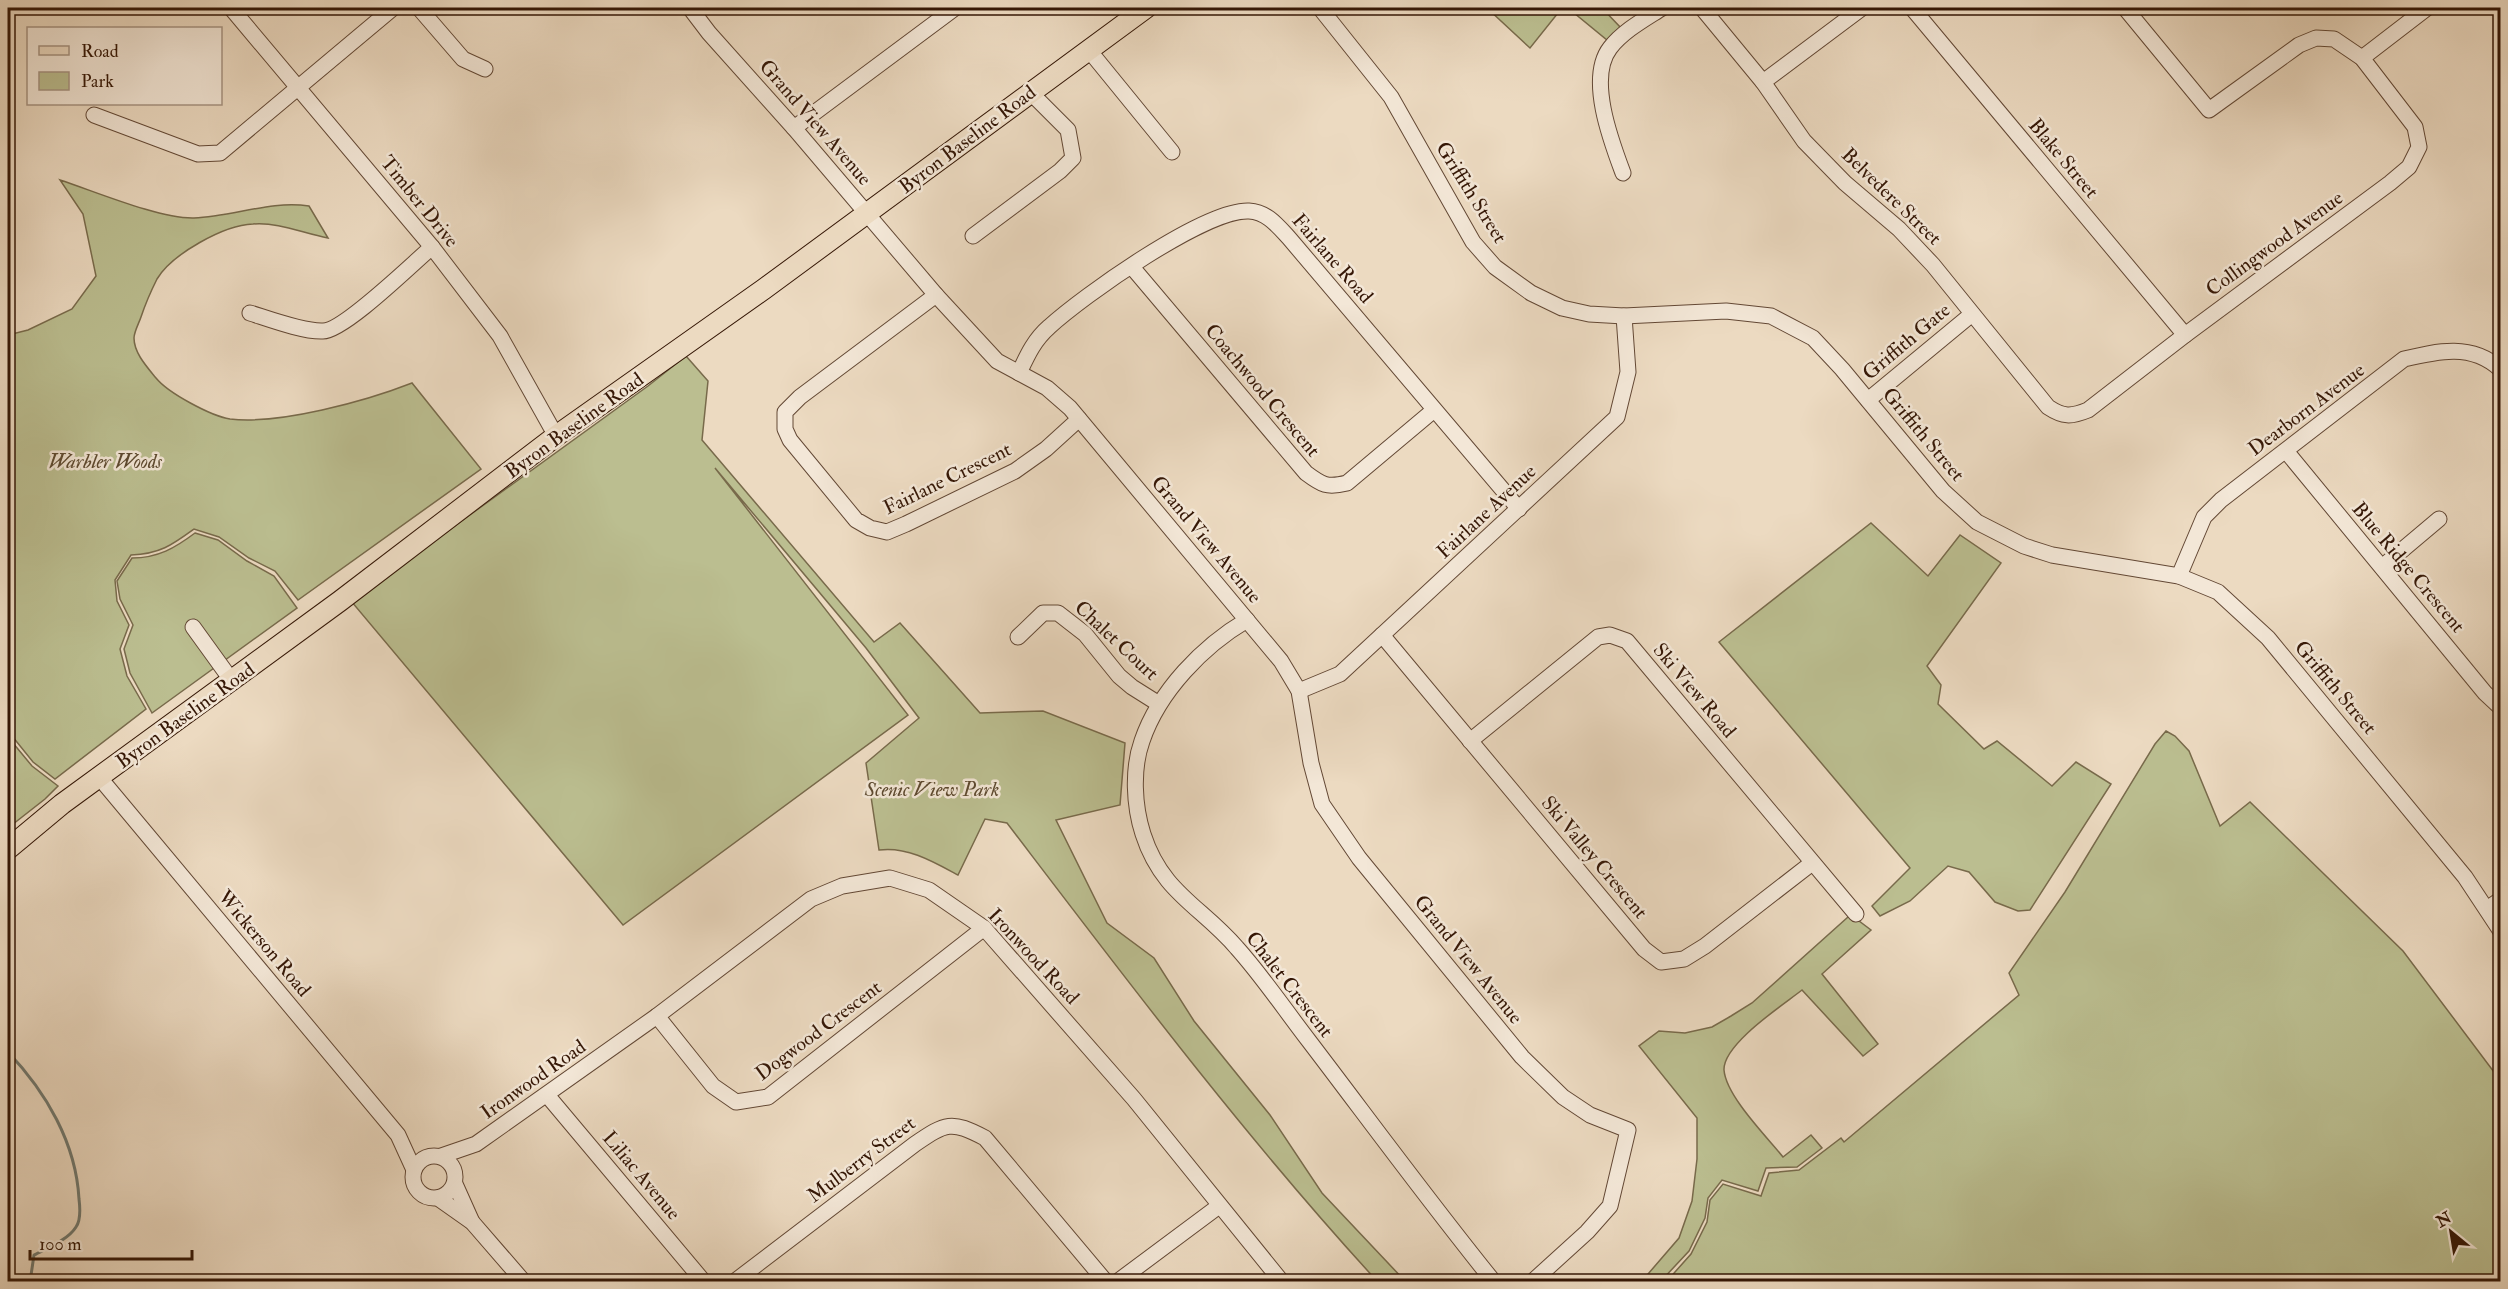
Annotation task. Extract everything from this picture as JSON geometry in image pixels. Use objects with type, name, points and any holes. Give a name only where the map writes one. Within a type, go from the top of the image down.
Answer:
[{"type":"main road","name":"Byron Baseline Road","points":[[8,849],[99,777],[232,681],[556,436],[867,213],[1146,8]]},
{"type":"street","name":"Timber Drive","points":[[231,8],[432,247],[500,336],[556,436]]},
{"type":"street","points":[[94,115],[198,154],[220,153],[297,86],[393,8]]},
{"type":"street","points":[[419,8],[463,59],[485,69]]},
{"type":"street","name":"Grand View Avenue","points":[[690,8],[709,33],[795,128],[936,295],[997,362],[1047,388],[1070,408],[1281,661],[1299,691],[1311,763],[1322,804],[1359,858],[1522,1057],[1563,1096],[1590,1115],[1628,1130],[1610,1206],[1587,1232],[1532,1281]]},
{"type":"street","points":[[795,128],[955,8]]},
{"type":"street","name":"Griffith Street","points":[[1320,8],[1391,97],[1473,242],[1495,267],[1531,293],[1562,308],[1624,316],[1726,311],[1771,316],[1813,338],[1943,491],[1977,522],[2024,546],[2052,555],[2180,576],[2218,592],[2268,638],[2465,876],[2500,930]]},
{"type":"street","points":[[1623,173],[1606,122],[1600,77],[1609,49],[1627,32],[1662,8]]},
{"type":"street","name":"Belvedere Street","points":[[1702,8],[1763,82],[1804,141],[1845,183],[1899,229],[1933,265],[2048,407],[2056,412]]},
{"type":"street","points":[[1763,82],[1862,8]]},
{"type":"street","name":"Blake Street","points":[[1912,8],[2185,335]]},
{"type":"street","name":"Collingwood Avenue","points":[[2056,412],[2074,417],[2088,410],[2409,167],[2419,147],[2415,127],[2362,58],[2334,39],[2316,38],[2299,45],[2210,110],[2125,8]]},
{"type":"street","points":[[2362,58],[2427,8]]},
{"type":"street","points":[[1088,49],[1172,152]]},
{"type":"street","points":[[973,236],[1060,171],[1073,158],[1068,130],[1030,92]]},
{"type":"street","name":"Fairlane Road","points":[[1019,373],[1033,344],[1049,327],[1158,247],[1227,214],[1248,211],[1266,214],[1289,238],[1519,509]]},
{"type":"street","points":[[250,313],[324,332],[345,321],[432,247]]},
{"type":"street","name":"Coachwood Crescent","points":[[1132,267],[1306,473],[1319,483],[1331,487],[1347,483],[1434,410]]},
{"type":"street","name":"Fairlane Crescent","points":[[936,295],[800,397],[785,412],[784,429],[790,440],[856,520],[870,528],[887,532],[906,524],[1015,471],[1046,449],[1079,419]]},
{"type":"street","name":"Griffith Gate","points":[[1868,400],[1972,314]]},
{"type":"street","name":"Fairlane Avenue","points":[[1299,691],[1340,674],[1617,417],[1628,372],[1624,316]]},
{"type":"street","name":"Dearborn Avenue","points":[[2180,576],[2204,517],[2221,500],[2404,359],[2441,350],[2469,351],[2500,369]]},
{"type":"street","name":"Blue Ridge Crescent","points":[[2286,452],[2485,693],[2500,707]]},
{"type":"street","points":[[2382,567],[2439,519]]},
{"type":"street","name":"Chalet Court","points":[[1018,637],[1043,613],[1058,613],[1085,634],[1119,676],[1159,704]]},
{"type":"street","name":"Chalet Crescent","points":[[1247,620],[1218,641],[1190,667],[1159,704],[1141,742],[1135,781],[1143,834],[1160,870],[1176,892],[1237,947],[1494,1281]]},
{"type":"street","points":[[193,627],[232,681]]},
{"type":"street","name":"Ski Valley Crescent","points":[[1382,634],[1644,949],[1662,962],[1684,959],[1705,946],[1812,863]]},
{"type":"street","name":"Ski View Road","points":[[1470,741],[1598,637],[1610,635],[1627,641],[1856,914]]},
{"type":"street","name":"Wickerson Road","points":[[99,777],[398,1135],[414,1170]]},
{"type":"street","name":"Ironwood Road","points":[[436,1156],[476,1144],[657,1016],[810,899],[842,886],[890,878],[929,890],[984,928],[1134,1099],[1282,1281]]},
{"type":"street","points":[[2487,909],[2500,900]]},
{"type":"street","name":"Dogwood Crescent","points":[[657,1016],[713,1086],[736,1102],[768,1097],[984,928]]},
{"type":"street","name":"Liliac Avenue","points":[[547,1095],[704,1281]]},
{"type":"street","name":"Mulberry Street","points":[[734,1281],[942,1126],[964,1127],[985,1138],[1106,1281]]},
{"type":"street","name":"Wickerson Road","points":[[398,1135],[436,1156]]},
{"type":"street","name":"Ironwood Road","points":[[455,1178],[476,1144]]},
{"type":"street","points":[[472,1222],[451,1162],[436,1156],[419,1162],[414,1170],[413,1181],[418,1191],[427,1197],[438,1198],[472,1222],[524,1281]]},
{"type":"street","points":[[438,1198],[448,1193],[455,1178]]},
{"type":"street","points":[[1118,1281],[1219,1206]]},
{"type":"green space","points":[[1487,8],[1562,8],[1530,48]]},
{"type":"green space","points":[[1568,8],[1602,8],[1621,28],[1607,40]]},
{"type":"green space","name":"Warbler Woods","points":[[60,180],[127,204],[180,217],[209,217],[280,205],[309,206],[328,238],[290,228],[253,224],[214,235],[174,260],[157,279],[136,330],[134,338],[136,349],[142,360],[162,384],[180,397],[201,409],[230,419],[250,420],[297,415],[347,404],[412,383],[481,469],[298,600],[275,571],[249,558],[219,537],[194,529],[165,548],[150,553],[131,555],[115,580],[117,601],[129,625],[120,649],[127,676],[146,709],[55,779],[33,762],[8,731],[8,335],[28,330],[72,309],[96,276],[83,214]]},
{"type":"green space","name":"Scenic View Park","points":[[686,356],[708,381],[702,440],[874,642],[900,623],[980,713],[1043,711],[1125,743],[1120,805],[1056,820],[1107,923],[1154,958],[1194,1021],[1270,1115],[1322,1193],[1405,1281],[1377,1281],[1328,1226],[1187,1056],[1007,823],[985,819],[958,875],[930,860],[910,853],[900,850],[879,850],[866,763],[919,718],[866,648],[715,468],[908,715],[623,925],[351,601]]},
{"type":"green space","points":[[1871,523],[1928,576],[1960,535],[2001,563],[1927,666],[1941,685],[1938,704],[1984,749],[1997,741],[2052,786],[2076,762],[2111,784],[2030,910],[2018,911],[1995,902],[1969,872],[1948,866],[1910,901],[1880,916],[1872,906],[1910,868],[1719,642]]},
{"type":"green space","points":[[195,533],[218,540],[247,561],[274,576],[297,608],[152,713],[130,673],[124,649],[133,625],[120,599],[117,581],[132,558],[141,558],[166,551]]},
{"type":"green space","points":[[2166,731],[2175,736],[2189,751],[2220,826],[2250,802],[2403,951],[2500,1080],[2500,1281],[1667,1281],[1691,1254],[1707,1222],[1710,1200],[1723,1184],[1761,1196],[1769,1173],[1799,1170],[1841,1138],[1844,1142],[2019,995],[2009,973],[2065,892],[2155,744]]},
{"type":"green space","points":[[8,737],[32,766],[58,786],[8,828]]},
{"type":"green space","points":[[1848,917],[1855,918],[1871,930],[1822,974],[1878,1044],[1863,1056],[1802,990],[1743,1037],[1726,1060],[1724,1070],[1726,1080],[1739,1104],[1783,1157],[1811,1135],[1822,1148],[1797,1167],[1766,1168],[1758,1191],[1722,1180],[1708,1198],[1705,1218],[1689,1251],[1661,1281],[1642,1281],[1679,1238],[1692,1201],[1697,1159],[1697,1118],[1639,1046],[1659,1031],[1685,1033],[1712,1027],[1731,1016],[1752,1003]]},
{"type":"waterway","points":[[8,1052],[35,1084],[57,1120],[77,1178],[79,1221],[68,1236],[34,1255],[30,1282]]}]
